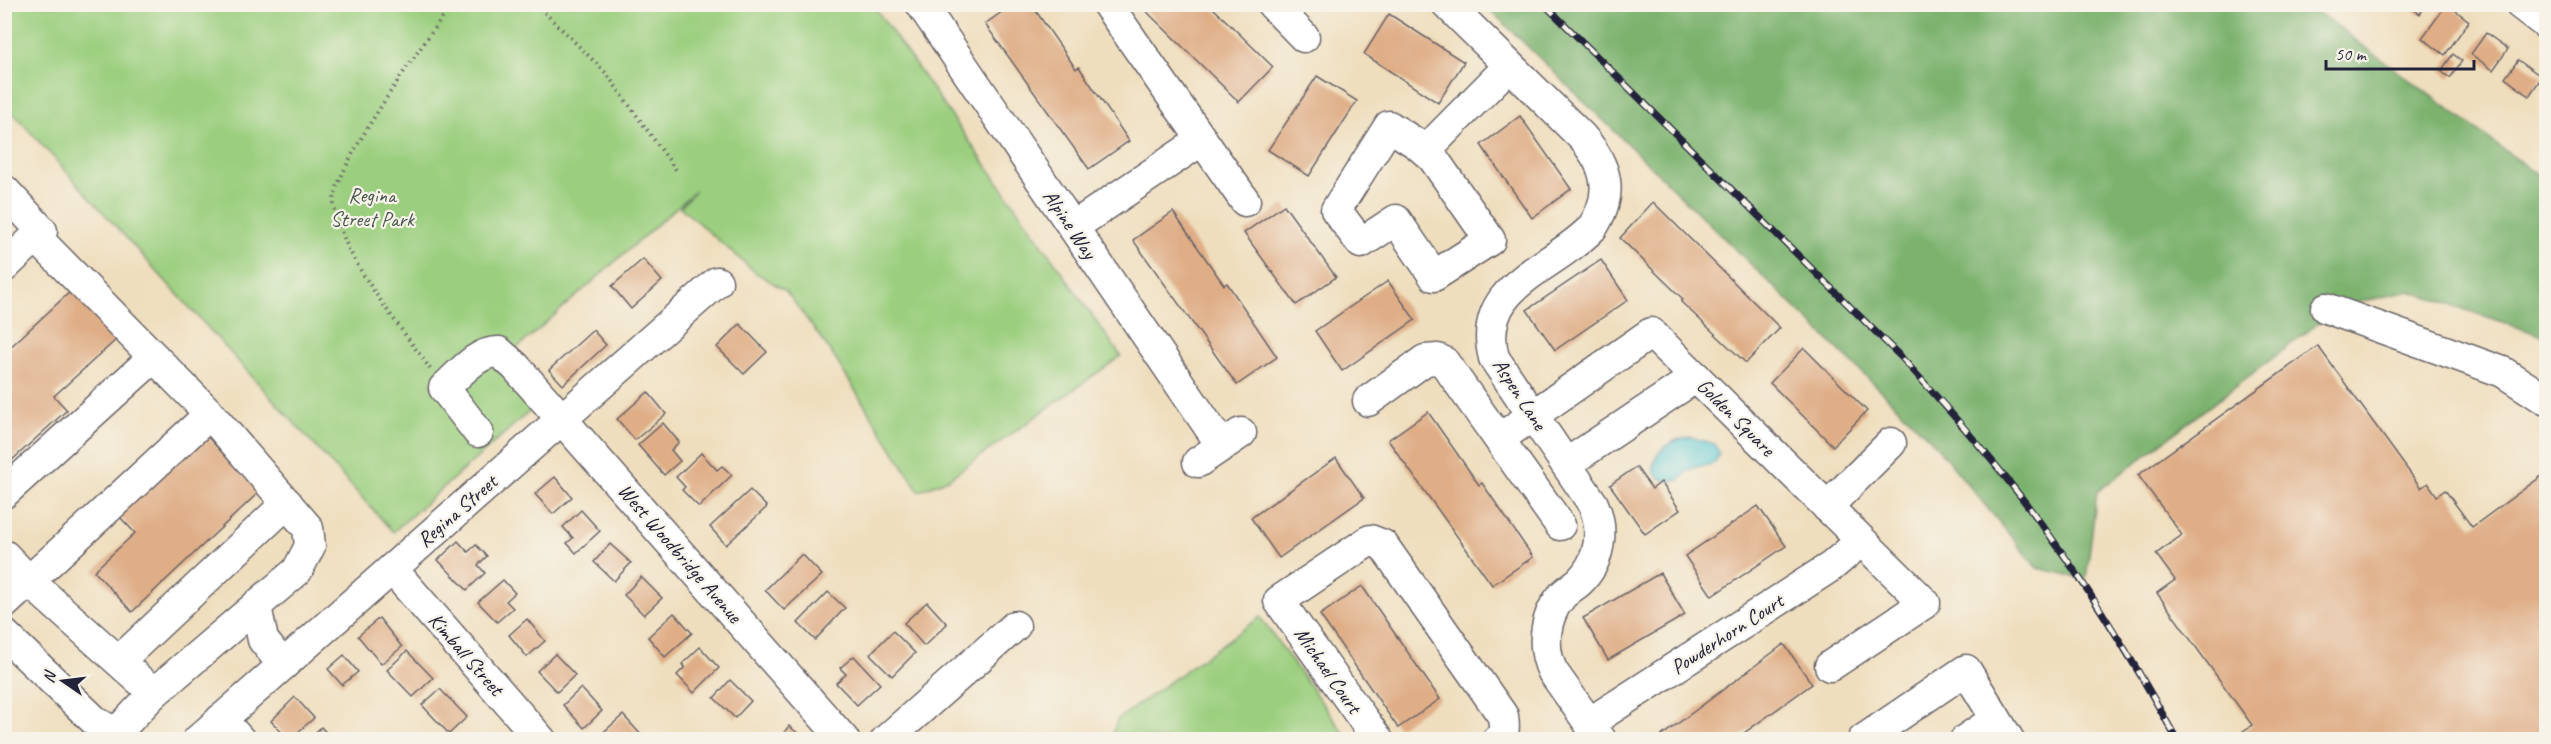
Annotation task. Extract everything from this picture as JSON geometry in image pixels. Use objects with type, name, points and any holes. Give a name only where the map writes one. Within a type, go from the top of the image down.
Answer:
[{"type":"street","points":[[1107,4],[1245,201]]},
{"type":"street","points":[[1272,4],[1304,37]]},
{"type":"street","name":"Aspen Lane","points":[[1447,4],[1591,148],[1604,171],[1606,182],[1602,207],[1592,228],[1508,292],[1494,312],[1490,335],[1494,358],[1598,514],[1600,539],[1597,551],[1587,572],[1556,604],[1547,626],[1545,651],[1553,672],[1595,731]]},
{"type":"street","name":"Alpine Way","points":[[929,7],[1220,447]]},
{"type":"street","points":[[1426,150],[1509,66]]},
{"type":"street","points":[[1389,126],[1426,150],[1490,240],[1434,276],[1396,220],[1361,243],[1336,210],[1389,126]]},
{"type":"street","points":[[1073,227],[1202,140]]},
{"type":"street","points":[[4,190],[42,231],[5,266]]},
{"type":"street","points":[[4,634],[96,722],[108,729],[120,729],[154,693],[297,571],[310,546],[309,528],[210,414],[36,237]]},
{"type":"street","name":"Regina Street","points":[[198,740],[230,729],[283,665],[717,282]]},
{"type":"street","points":[[2326,308],[2504,372],[2547,400]]},
{"type":"street","name":"Golden Square","points":[[1533,416],[1651,333],[1924,603],[1830,666]]},
{"type":"street","name":"West Woodbridge Avenue","points":[[478,432],[444,388],[477,359],[488,353],[504,354],[844,740]]},
{"type":"street","points":[[4,493],[154,357]]},
{"type":"street","points":[[1368,401],[1425,360],[1438,359],[1448,368],[1560,525]]},
{"type":"street","points":[[1566,464],[1696,377]]},
{"type":"street","points":[[4,604],[210,414]]},
{"type":"street","points":[[1499,439],[1533,416]]},
{"type":"street","points":[[1827,507],[1891,443]]},
{"type":"street","points":[[119,661],[287,503]]},
{"type":"street","name":"Michael Court","points":[[1378,740],[1279,601],[1370,540],[1383,545],[1503,716],[1504,729],[1497,740]]},
{"type":"street","name":"Powderhorn Court","points":[[1595,731],[1832,566],[1861,541]]},
{"type":"street","points":[[4,555],[30,582],[154,693]]},
{"type":"street","name":"Kimball Street","points":[[392,569],[541,740]]},
{"type":"street","points":[[256,606],[262,640],[283,665]]},
{"type":"street","points":[[886,740],[1015,626]]},
{"type":"street","points":[[1863,740],[1966,670],[2002,729],[1965,740]]},
{"type":"path","points":[[432,370],[360,267],[342,236],[334,203],[335,188],[345,167],[396,83],[453,4]]},
{"type":"path","points":[[536,4],[606,73],[676,170]]},
{"type":"green space","name":"Regina Street Park","points":[[16,5],[873,5],[1121,356],[948,479],[919,491],[829,349],[786,291],[756,273],[680,207],[695,191],[496,367],[532,409],[393,532],[5,104],[5,12]]},
{"type":"green space","points":[[1485,5],[2308,5],[2546,181],[2546,337],[2410,291],[2341,306],[2097,492],[2086,579],[2037,568],[1931,440]]},
{"type":"green space","points":[[1260,617],[1348,739],[1110,739],[1118,719]]},
{"type":"water","points":[[1691,437],[1715,444],[1719,453],[1716,461],[1691,469],[1680,480],[1658,477],[1654,471],[1654,463],[1658,454],[1665,446],[1676,440]]},
{"type":"building","points":[[1013,4],[1031,4],[1076,69],[1079,67],[1129,141],[1089,169],[985,24]]},
{"type":"building","points":[[1143,4],[1209,4],[1273,67],[1239,102],[1143,8]]},
{"type":"building","points":[[2406,4],[2427,4],[2420,14]]},
{"type":"building","points":[[2447,4],[2469,21],[2445,55],[2422,38]]},
{"type":"building","points":[[1389,14],[1464,62],[1438,103],[1364,54]]},
{"type":"building","points":[[2486,33],[2508,49],[2493,70],[2471,54]]},
{"type":"building","points":[[2453,54],[2462,61],[2450,78],[2441,71]]},
{"type":"building","points":[[2518,60],[2542,77],[2529,96],[2505,78]]},
{"type":"building","points":[[1317,76],[1357,101],[1309,176],[1268,150]]},
{"type":"building","points":[[1520,116],[1571,189],[1532,218],[1481,145]]},
{"type":"building","points":[[1653,202],[1780,328],[1746,363],[1681,302],[1683,299],[1620,238]]},
{"type":"building","points":[[1284,205],[1336,277],[1296,305],[1244,233]]},
{"type":"building","points":[[1173,212],[1224,285],[1227,283],[1277,357],[1237,385],[1133,240]]},
{"type":"building","points":[[643,259],[662,281],[631,309],[612,286]]},
{"type":"building","points":[[1601,260],[1628,300],[1555,350],[1527,310]]},
{"type":"building","points":[[1388,281],[1415,320],[1342,371],[1315,331]]},
{"type":"building","points":[[72,290],[117,339],[54,396],[67,410],[10,462],[4,461],[4,353]]},
{"type":"building","points":[[740,324],[767,352],[744,374],[717,347]]},
{"type":"building","points":[[593,330],[606,345],[563,385],[549,370]]},
{"type":"building","points":[[2318,346],[2421,488],[2428,483],[2437,496],[2445,490],[2472,527],[2546,473],[2546,740],[2247,740],[2243,731],[2252,725],[2157,593],[2175,580],[2156,554],[2182,535],[2138,475]]},
{"type":"building","points":[[1804,348],[1867,411],[1833,446],[1770,383]]},
{"type":"building","points":[[648,392],[666,414],[635,440],[617,419]]},
{"type":"building","points":[[1428,412],[1479,485],[1482,483],[1533,557],[1492,585],[1388,440]]},
{"type":"building","points":[[663,423],[679,442],[671,450],[680,461],[664,475],[638,445]]},
{"type":"building","points":[[204,433],[259,492],[132,612],[94,571],[135,533],[117,514]]},
{"type":"building","points":[[701,453],[717,470],[722,466],[732,475],[699,507],[682,490],[685,487],[676,477]]},
{"type":"building","points":[[1336,458],[1364,498],[1279,558],[1251,518]]},
{"type":"building","points":[[1636,467],[1652,489],[1661,482],[1680,510],[1645,534],[1610,485]]},
{"type":"building","points":[[555,477],[572,497],[553,514],[535,494]]},
{"type":"building","points":[[750,490],[767,507],[726,545],[710,527]]},
{"type":"building","points":[[1758,506],[1786,546],[1712,596],[1685,556]]},
{"type":"building","points":[[581,510],[600,531],[576,553],[567,543],[573,538],[563,527]]},
{"type":"building","points":[[458,541],[468,552],[476,545],[487,556],[478,565],[485,573],[467,590],[438,560]]},
{"type":"building","points":[[610,544],[631,563],[614,581],[594,562]]},
{"type":"building","points":[[802,554],[822,575],[784,610],[765,590]]},
{"type":"building","points":[[1660,573],[1685,615],[1608,660],[1583,618]]},
{"type":"building","points":[[641,577],[662,598],[644,615],[624,595]]},
{"type":"building","points":[[503,580],[515,593],[506,601],[513,608],[497,622],[478,602]]},
{"type":"building","points":[[1362,586],[1440,699],[1398,728],[1320,615]]},
{"type":"building","points":[[828,592],[845,608],[815,640],[798,623]]},
{"type":"building","points":[[927,602],[947,624],[924,646],[904,623]]},
{"type":"building","points":[[674,613],[692,633],[665,657],[648,637]]},
{"type":"building","points":[[379,618],[402,647],[381,664],[358,636]]},
{"type":"building","points":[[527,619],[545,641],[527,657],[509,635]]},
{"type":"building","points":[[893,631],[915,653],[892,676],[870,654]]},
{"type":"building","points":[[1784,644],[1812,684],[1740,736],[1742,739],[1656,740]]},
{"type":"building","points":[[700,647],[719,668],[694,693],[677,675],[685,667],[682,664]]},
{"type":"building","points":[[407,651],[433,678],[413,697],[387,670]]},
{"type":"building","points":[[555,654],[575,675],[557,692],[537,671]]},
{"type":"building","points":[[344,655],[358,672],[342,685],[328,669]]},
{"type":"building","points":[[854,656],[880,684],[857,705],[836,683],[846,674],[840,668]]},
{"type":"building","points":[[730,680],[751,701],[735,718],[714,698]]},
{"type":"building","points":[[581,688],[602,711],[584,728],[563,705]]},
{"type":"building","points":[[440,689],[467,717],[449,734],[422,705]]},
{"type":"building","points":[[295,697],[314,718],[289,740],[271,721]]},
{"type":"building","points":[[623,715],[643,737],[639,740],[600,740],[598,737]]},
{"type":"building","points":[[789,726],[806,740],[778,740]]},
{"type":"building","points":[[321,727],[333,740],[308,740]]},
{"type":"railway","points":[[1544,4],[1902,358],[1971,435],[2034,513],[2078,576],[2120,640],[2177,740]]}]
